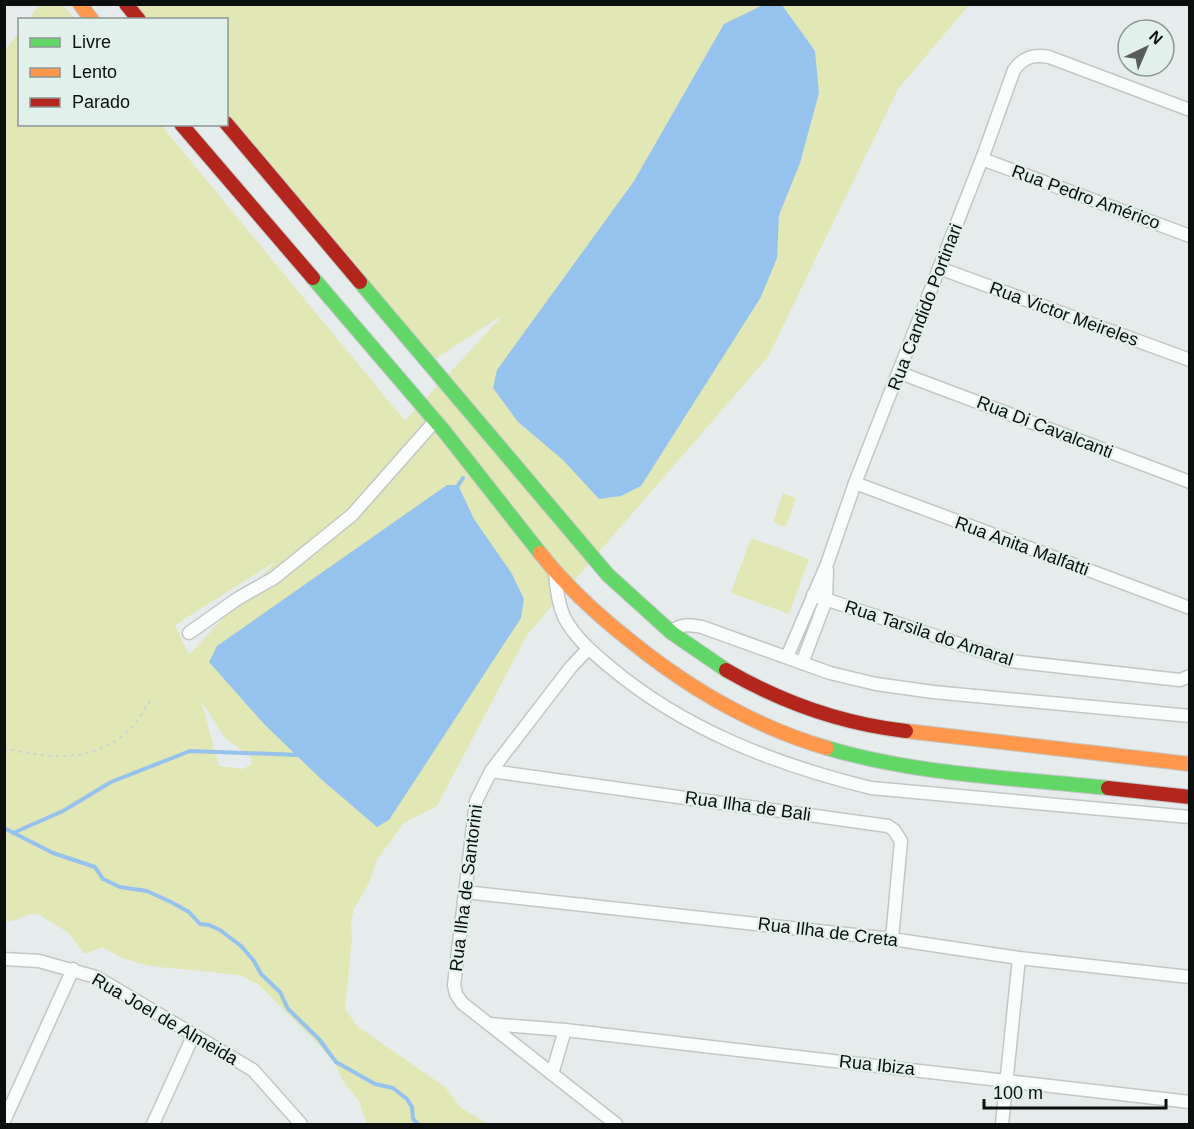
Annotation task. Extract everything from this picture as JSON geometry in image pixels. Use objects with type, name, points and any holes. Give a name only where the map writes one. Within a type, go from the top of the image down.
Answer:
[{"type":"main road","points":[[80,4],[91,18]]},
{"type":"main road","points":[[126,4],[137,18]]},
{"type":"main road","points":[[228,125],[566,529],[614,583],[642,610],[670,632],[735,675],[771,693],[847,720],[924,734],[1190,764]]},
{"type":"main road","points":[[182,126],[435,421],[555,572],[588,608],[688,685],[728,709],[768,728],[861,758],[900,766],[1190,797]]},
{"type":"main road","points":[[1190,770],[1160,766],[1155,776],[1190,787]]},
{"type":"street","name":"Rua Candido Portinari","points":[[787,657],[827,564],[855,483],[900,373],[1014,70],[1023,60],[1031,56],[1049,57],[1190,110]]},
{"type":"street","name":"Rua Pedro Américo","points":[[982,159],[1190,236]]},
{"type":"street","name":"Rua Victor Meireles","points":[[939,268],[1190,360]]},
{"type":"street","name":"Rua Di Cavalcanti","points":[[900,373],[1190,482]]},
{"type":"street","points":[[189,633],[274,578],[352,515],[435,421]]},
{"type":"street","name":"Rua Anita Malfatti","points":[[855,483],[1190,608]]},
{"type":"street","name":"Rua Candido Portinari","points":[[802,663],[826,600],[827,564]]},
{"type":"street","points":[[555,572],[557,591],[564,616],[588,649],[658,703],[720,737],[755,753],[831,778],[872,788],[1190,817]]},
{"type":"street","name":"Rua Tarsila do Amaral","points":[[813,595],[1010,661],[1180,680],[1190,676]]},
{"type":"street","points":[[670,632],[678,626],[690,624],[830,673],[876,684],[933,692],[1190,716]]},
{"type":"street","name":"Rua Ilha de Santorini","points":[[588,649],[491,771],[476,801],[454,985],[456,994],[462,1003],[616,1125]]},
{"type":"street","name":"Rua Ilha de Bali","points":[[491,771],[888,826],[901,841],[892,939]]},
{"type":"street","name":"Rua Ilha de Creta","points":[[465,892],[892,939],[1019,958],[1190,977]]},
{"type":"street","points":[[1002,1125],[1019,958]]},
{"type":"street","name":"Rua Joel de Almeida","points":[[4,959],[39,962],[73,969],[96,977],[253,1070],[300,1124]]},
{"type":"street","points":[[4,1121],[73,969]]},
{"type":"street","name":"Rua Ibiza","points":[[488,1024],[565,1030],[1190,1102]]},
{"type":"street","points":[[552,1074],[565,1030]]},
{"type":"street","points":[[153,1125],[194,1034]]},
{"type":"path","points":[[4,748],[47,756],[72,757],[92,753],[122,737],[133,726],[150,701]]},
{"type":"green space","points":[[40,4],[63,5],[74,18],[30,18]]},
{"type":"green space","points":[[125,5],[969,5],[898,89],[768,357],[527,635],[437,806],[404,823],[376,861],[370,881],[354,909],[351,922],[352,938],[345,1009],[357,1026],[445,1087],[461,1108],[488,1124],[367,1124],[359,1101],[344,1083],[336,1066],[322,1048],[259,985],[240,975],[138,963],[120,957],[103,947],[84,954],[70,934],[40,915],[31,914],[12,921],[5,921],[4,52],[18,33],[18,126],[162,126],[405,421],[504,314],[429,363],[228,125],[228,18],[137,18]],"holes":[[[276,561],[189,655],[175,625]],[[201,700],[224,737],[251,758],[252,764],[243,769],[219,766]]]},
{"type":"green space","points":[[783,493],[796,498],[786,527],[773,522]]},
{"type":"green space","points":[[751,538],[809,559],[789,614],[731,593]]},
{"type":"water","points":[[765,4],[782,5],[815,51],[819,93],[800,163],[779,215],[777,258],[761,297],[641,486],[621,496],[599,499],[563,460],[518,422],[493,388],[497,370],[634,181],[724,24]]},
{"type":"water","points":[[447,485],[458,485],[474,519],[512,574],[524,599],[521,618],[389,820],[377,827],[322,780],[264,724],[209,662],[217,646]]},
{"type":"waterway","points":[[457,487],[463,478]]},
{"type":"waterway","points":[[13,833],[63,811],[111,782],[190,751],[300,755]]},
{"type":"waterway","points":[[4,828],[53,853],[95,867],[103,879],[120,887],[147,891],[171,902],[189,912],[200,924],[220,930],[241,946],[254,961],[261,974],[280,992],[288,1009],[319,1039],[336,1062],[375,1084],[393,1088],[407,1099],[412,1107],[413,1119],[418,1124]]},
{"type":"traffic: fast","points":[[313,278],[444,431],[540,553]]},
{"type":"traffic: fast","points":[[360,282],[608,575],[672,633],[726,670]]},
{"type":"traffic: fast","points":[[827,748],[931,770],[1108,788]]},
{"type":"traffic: slow","points":[[80,4],[90,18]]},
{"type":"traffic: slow","points":[[540,553],[570,588],[592,609],[674,674],[747,717],[827,748]]},
{"type":"traffic: slow","points":[[906,731],[1190,764]]},
{"type":"traffic: jam","points":[[126,4],[137,18]]},
{"type":"traffic: jam","points":[[228,125],[360,282]]},
{"type":"traffic: jam","points":[[183,126],[313,278]]},
{"type":"traffic: jam","points":[[726,670],[768,692],[813,710],[859,723],[906,731]]},
{"type":"traffic: jam","points":[[1108,788],[1190,797]]}]
